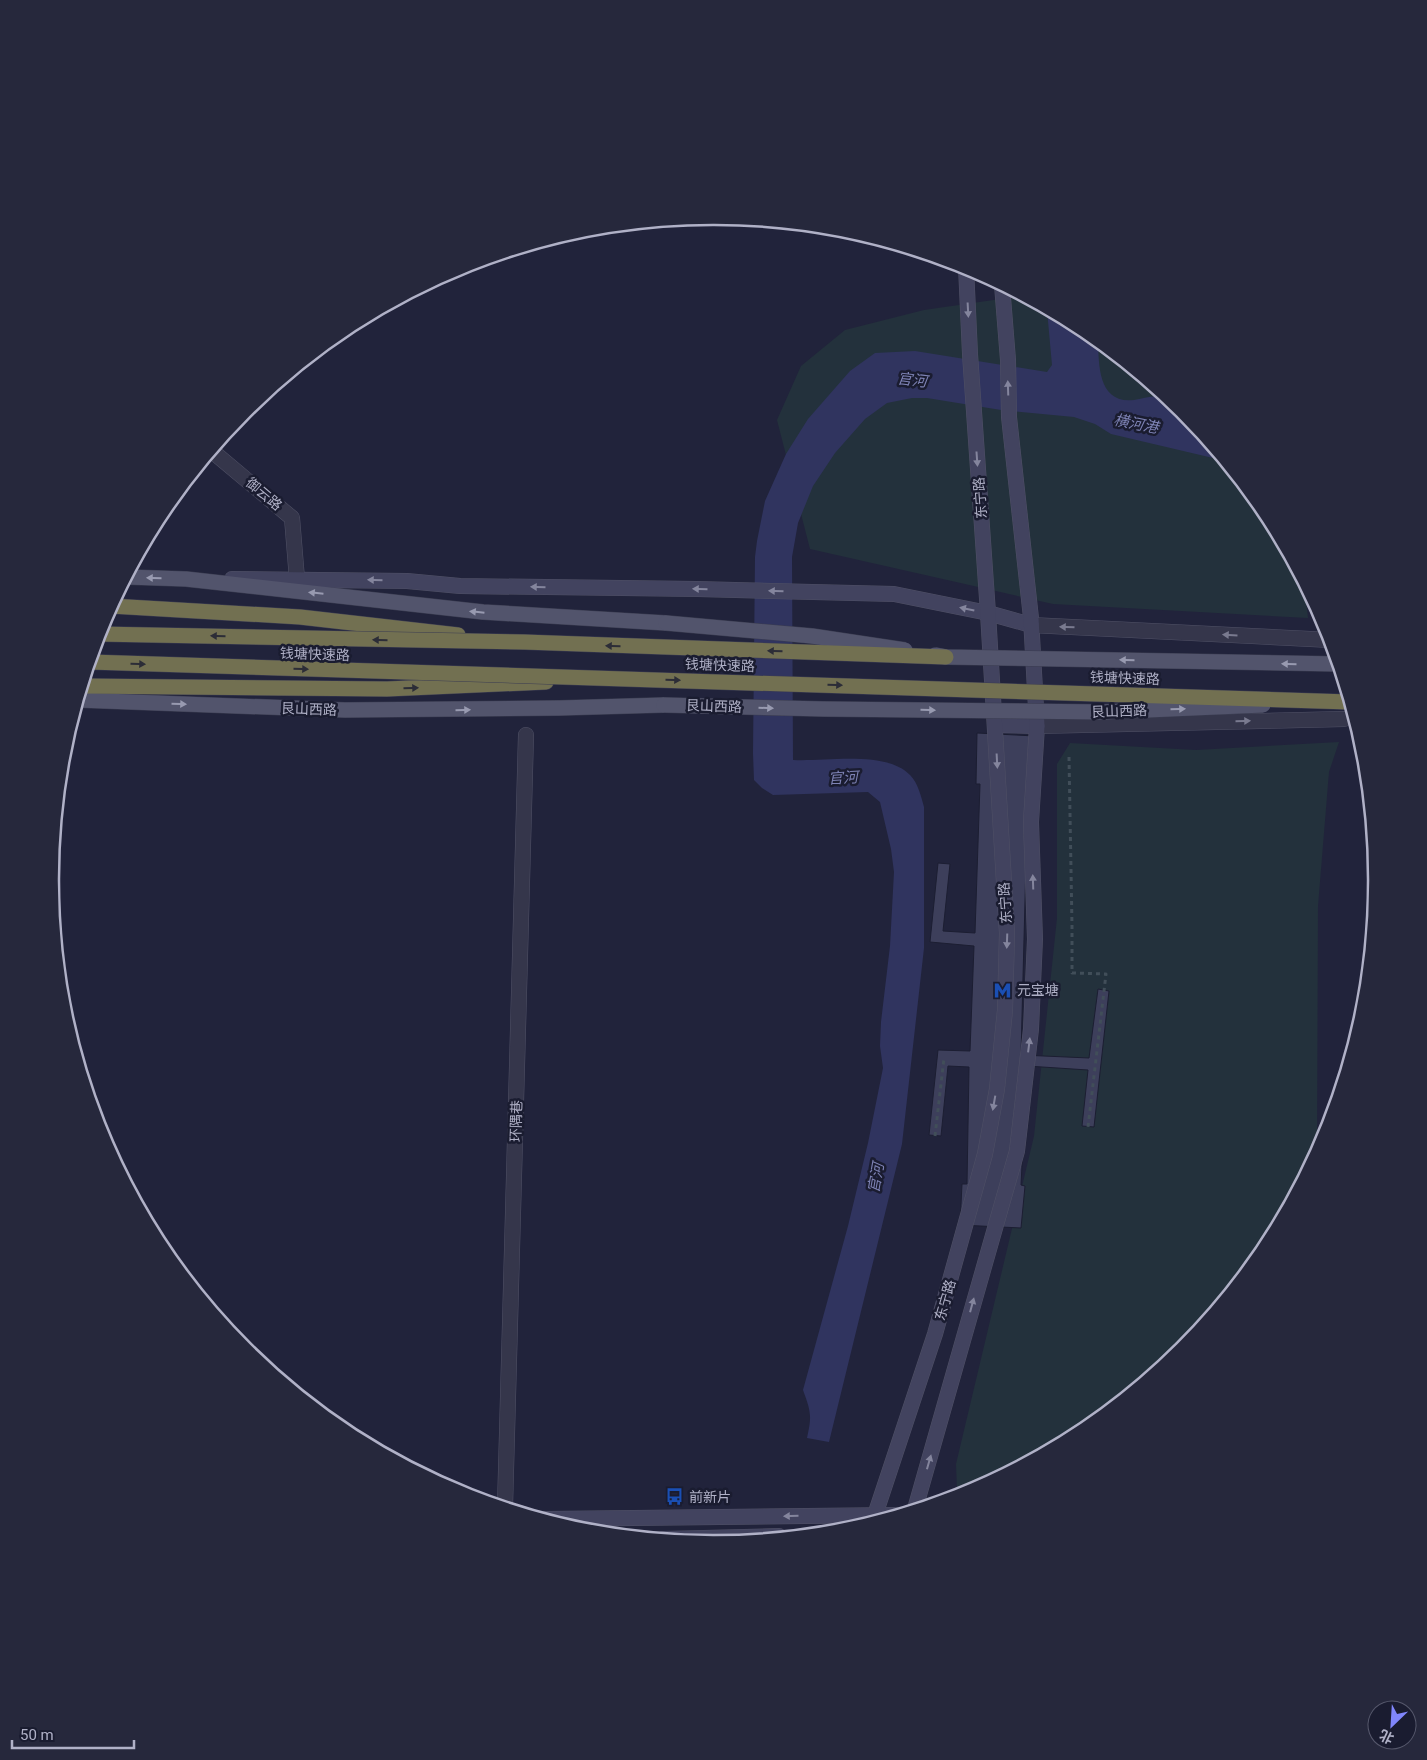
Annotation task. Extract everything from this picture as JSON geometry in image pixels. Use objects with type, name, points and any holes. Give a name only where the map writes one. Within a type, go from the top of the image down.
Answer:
[{"type":"highway","points":[[119,606],[300,617],[524,642]]},
{"type":"highway","name":"钱塘快速路","points":[[107,634],[524,642],[946,657]]},
{"type":"highway","name":"钱塘快速路","points":[[96,662],[1343,702]]},
{"type":"highway","points":[[88,686],[387,689],[638,678]]},
{"type":"main road","name":"东宁路","points":[[876,1514],[935,1334],[985,1154],[997,1089],[1005,1010],[1007,933],[988,613],[973,411],[966,276]]},
{"type":"main road","name":"东宁路","points":[[918,1502],[1017,1151],[1031,1020],[1035,940],[1031,822],[1037,726],[1031,625],[1009,417],[1008,360],[1003,293]]},
{"type":"main road","points":[[133,577],[407,581],[460,586],[894,594],[988,613],[1031,625]]},
{"type":"main road","points":[[186,579],[483,612],[812,636],[946,657],[1332,664]]},
{"type":"main road","name":"艮山西路","points":[[84,700],[345,710],[664,705],[1102,712],[1343,702]]},
{"type":"main road","points":[[995,725],[1037,726]]},
{"type":"main road","points":[[573,1519],[854,1519]]},
{"type":"street","name":"御云路","points":[[216,454],[292,518],[297,579]]},
{"type":"street","points":[[1031,625],[1322,640]]},
{"type":"street","name":"艮山西路","points":[[1037,726],[1344,719]]},
{"type":"street","name":"环隅巷","points":[[505,1501],[526,735]]},
{"type":"path","points":[[1069,757],[1072,973],[1106,974],[1088,1126]]},
{"type":"path","points":[[935,1136],[944,1058]]},
{"type":"shaded area","points":[[1012,297],[1041,313],[1112,361],[1176,417],[1206,448],[1233,481],[1281,553],[1306,602],[1308,618],[1053,604],[810,549],[777,420],[801,366],[845,330],[924,310]]},
{"type":"shaded area","points":[[1339,742],[1329,772],[1318,906],[1317,1133],[1301,1170],[1258,1244],[1206,1312],[1176,1343],[1112,1399],[1077,1424],[1041,1447],[957,1488],[956,1464],[1034,1136],[1057,918],[1057,764],[1070,743],[1196,750]]},
{"type":"water","points":[[1048,317],[1099,351],[1100,372],[1107,390],[1113,396],[1122,400],[1154,396],[1214,458],[1111,434],[1095,424],[1074,417],[1001,410],[927,398],[912,398],[887,403],[865,419],[835,453],[813,486],[798,523],[792,557],[793,760],[854,759],[886,762],[899,767],[913,778],[924,807],[924,948],[902,1144],[829,1442],[807,1438],[810,1414],[803,1390],[848,1226],[868,1143],[883,1068],[880,1046],[881,1022],[890,946],[894,872],[891,849],[880,802],[868,792],[773,795],[754,780],[755,557],[765,501],[786,454],[808,419],[850,371],[875,353],[915,351],[1047,372],[1052,365]]},
{"type":"building","name":"元宝塘","points":[[977,733],[1035,736],[1028,786],[1021,1055],[1089,1058],[1098,989],[1109,991],[1094,1127],[1082,1126],[1088,1070],[1027,1066],[1021,1185],[1025,1186],[1021,1228],[960,1225],[962,1184],[967,1184],[969,1067],[948,1066],[941,1136],[929,1135],[938,1050],[970,1051],[974,946],[930,942],[938,863],[950,864],[943,931],[975,933],[980,784],[976,784]]},
{"type":"place","name":"元宝塘","points":[[1003,990]]},
{"type":"place","name":"前新片","points":[[675,1497]]},
{"type":"water label","name":"官河","points":[[912,380]]},
{"type":"water label","name":"横河港","points":[[1136,424]]},
{"type":"water label","name":"官河","points":[[843,778]]},
{"type":"water label","name":"官河","points":[[876,1178]]}]
